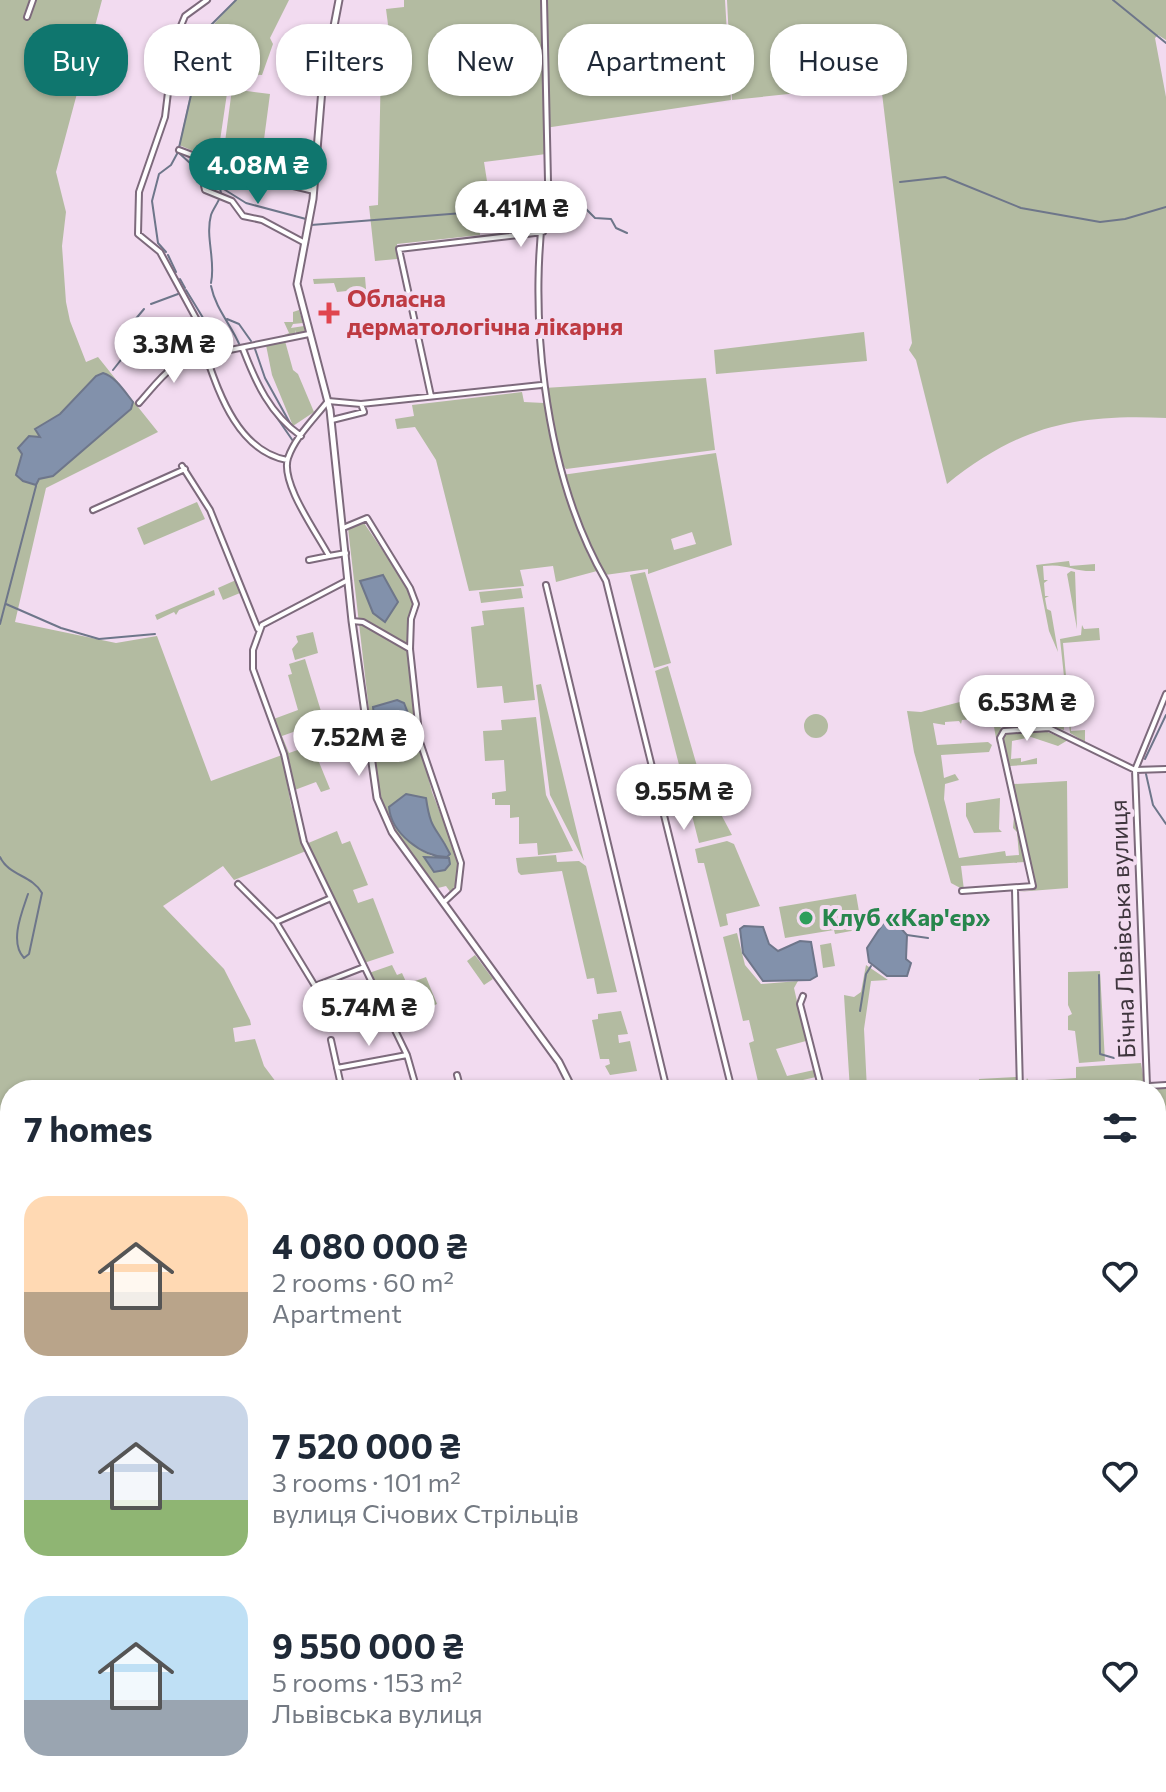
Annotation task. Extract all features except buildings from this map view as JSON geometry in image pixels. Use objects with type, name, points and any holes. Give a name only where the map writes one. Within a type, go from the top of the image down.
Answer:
[{"type":"street","points":[[27,17],[33,0]]},
{"type":"street","points":[[207,0],[185,16],[174,43],[165,117],[139,192],[138,234],[155,248],[199,323],[223,402],[256,446],[287,460]]},
{"type":"street","points":[[339,0],[322,89],[314,191],[297,284],[332,420],[352,621],[382,817],[559,1062],[568,1080]]},
{"type":"street","points":[[544,0],[548,181],[543,199],[542,385],[562,472],[588,551],[606,581],[730,1080]]},
{"type":"street","points":[[179,150],[213,164],[314,191]]},
{"type":"street","points":[[213,164],[203,181],[205,190],[232,201],[243,216],[262,220],[305,243]]},
{"type":"street","points":[[431,396],[399,249],[543,232]]},
{"type":"street","points":[[141,341],[172,331],[196,356]]},
{"type":"street","points":[[139,403],[168,370],[196,356],[309,334]]},
{"type":"street","points":[[243,349],[254,379],[275,414],[301,436]]},
{"type":"street","points":[[328,401],[361,404],[542,385]]},
{"type":"street","points":[[328,401],[287,460],[290,486],[329,556]]},
{"type":"street","points":[[332,420],[364,412],[361,404]]},
{"type":"street","points":[[93,510],[184,468],[210,510],[258,629],[253,669],[284,754],[304,842],[407,1055],[414,1080]]},
{"type":"street","points":[[343,528],[367,518],[410,588],[416,604],[411,619],[410,649],[420,742],[461,863],[458,889],[443,903]]},
{"type":"street","points":[[309,560],[346,553]]},
{"type":"street","points":[[258,629],[348,580]]},
{"type":"street","points":[[546,585],[665,1080]]},
{"type":"street","points":[[352,621],[363,622],[410,649]]},
{"type":"street","points":[[1135,770],[1166,694]]},
{"type":"street","points":[[962,891],[1029,889],[1033,882],[1000,738],[1004,731],[1049,728],[1135,770],[1166,769]]},
{"type":"street","points":[[371,755],[420,742]]},
{"type":"street","name":"Бічна Львівська вулиця","points":[[1135,770],[1147,1080]]},
{"type":"street","points":[[238,884],[276,922],[315,986],[364,967]]},
{"type":"street","points":[[1015,890],[1020,1080]]},
{"type":"street","points":[[276,922],[331,898]]},
{"type":"street","points":[[803,996],[800,1004],[819,1080]]},
{"type":"street","points":[[327,1020],[385,1009]]},
{"type":"street","points":[[331,1040],[340,1080]]},
{"type":"street","points":[[337,1068],[407,1055]]},
{"type":"street","points":[[457,1075],[458,1080]]},
{"type":"green space","points":[[0,0],[102,0],[96,24],[24,24],[24,96],[76,96],[56,172],[66,212],[62,246],[70,321],[86,362],[98,357],[158,432],[46,488],[15,622],[116,643],[157,636],[211,781],[282,755],[291,805],[306,851],[234,880],[223,866],[163,906],[224,969],[251,1025],[233,1028],[235,1042],[255,1039],[264,1066],[274,1080],[0,1080]]},
{"type":"green space","points":[[236,0],[289,0],[270,38],[273,44],[262,75],[260,24],[214,24]]},
{"type":"green space","points":[[404,0],[725,0],[726,24],[558,24],[558,96],[731,96],[731,100],[545,128],[546,154],[484,162],[492,213],[478,215],[480,235],[397,244],[397,259],[375,261],[369,206],[378,205],[380,96],[412,96],[412,24],[388,24],[386,9],[404,7]]},
{"type":"green space","points":[[727,0],[1166,0],[1166,40],[1158,35],[1155,38],[1166,97],[1166,418],[1104,418],[1049,428],[999,449],[947,484],[916,360],[909,350],[912,343],[882,96],[907,96],[907,24],[770,24],[770,96],[732,100],[732,96],[754,96],[754,24],[728,24]]},
{"type":"green space","points":[[270,94],[263,147],[256,146],[254,162],[231,159],[233,144],[253,146],[225,142],[231,96]]},
{"type":"green space","points":[[190,96],[227,96],[217,161],[179,145]]},
{"type":"green space","points":[[365,277],[366,289],[337,292],[334,283],[314,284],[313,279]]},
{"type":"green space","points":[[299,310],[303,323],[293,324],[291,328],[304,326],[305,332],[296,334],[295,330],[295,335],[277,338],[289,333],[284,322],[293,322],[293,312]]},
{"type":"green space","points":[[864,332],[867,361],[716,374],[714,350]]},
{"type":"green space","points":[[285,341],[293,370],[298,374],[314,412],[293,426],[272,375],[266,345]]},
{"type":"green space","points":[[706,378],[715,450],[566,469],[561,463],[544,388]]},
{"type":"green space","points":[[522,392],[524,402],[544,403],[562,475],[716,453],[732,545],[648,574],[648,569],[605,575],[591,552],[587,553],[597,571],[556,582],[553,566],[520,570],[524,586],[469,591],[436,460],[415,427],[397,429],[395,419],[414,416],[412,405]],"holes":[[[692,532],[696,544],[674,550],[671,539]]]},
{"type":"green space","points":[[197,502],[205,519],[144,545],[137,528]]},
{"type":"green space","points":[[364,523],[410,591],[414,605],[409,651],[420,745],[432,792],[457,856],[458,880],[451,893],[446,886],[438,888],[413,856],[390,822],[379,797],[348,528]],"holes":[[[406,794],[426,798],[429,824],[445,843],[432,856],[422,851]]]},
{"type":"green space","points":[[1069,561],[1070,566],[1095,564],[1095,571],[1043,566],[1044,580],[1048,580],[1044,583],[1045,596],[1049,596],[1045,598],[1047,609],[1051,611],[1058,652],[1049,631],[1036,565]]},
{"type":"green space","points":[[645,572],[671,663],[654,668],[630,575]]},
{"type":"green space","points":[[1075,572],[1077,629],[1067,574]]},
{"type":"green space","points":[[236,580],[240,593],[223,600],[218,588]]},
{"type":"green space","points":[[521,588],[523,598],[481,603],[479,592]]},
{"type":"green space","points":[[214,590],[215,595],[179,610],[176,615],[174,612],[157,620],[155,615]]},
{"type":"green space","points":[[524,607],[535,700],[504,703],[502,686],[477,688],[471,627],[484,625],[482,611]]},
{"type":"green space","points":[[1082,625],[1084,629],[1099,628],[1100,640],[1063,643],[1071,731],[1085,730],[1085,742],[1070,733],[1060,639],[1081,635]]},
{"type":"green space","points":[[313,632],[318,653],[295,660],[292,649],[298,642],[296,636]]},
{"type":"green space","points":[[305,659],[324,721],[282,736],[289,753],[312,745],[330,789],[321,792],[316,782],[292,791],[285,755],[271,720],[298,710],[288,675],[292,674],[289,664]]},
{"type":"green space","points":[[668,666],[699,773],[732,835],[699,843],[655,671]]},
{"type":"green space","points":[[988,681],[994,705],[1012,710],[1063,705],[1064,730],[1045,725],[1005,728],[995,714]]},
{"type":"green space","points":[[541,684],[584,861],[550,795],[536,685]]},
{"type":"green space","points":[[987,695],[1001,728],[997,744],[993,721],[988,718],[976,722],[975,719],[962,720],[961,724],[959,721],[945,722],[945,725],[933,723],[937,745],[988,742],[992,745],[989,752],[941,755],[944,778],[955,774],[959,780],[945,784],[944,799],[959,858],[1005,851],[1006,856],[1019,855],[1017,832],[1013,828],[1014,816],[1025,862],[961,866],[964,890],[951,883],[914,752],[907,711],[921,712]]},
{"type":"green space","points":[[816,714],[825,717],[828,726],[825,735],[816,738],[807,735],[804,726],[807,717]]},
{"type":"green space","points":[[536,717],[546,795],[573,851],[538,855],[537,843],[519,844],[519,817],[510,818],[510,805],[495,805],[495,799],[492,799],[492,793],[506,791],[504,760],[485,761],[483,731],[502,730],[501,720]]},
{"type":"green space","points":[[1042,730],[1068,740],[1058,746],[1031,737],[1012,741],[1011,759],[1021,758],[1021,762],[1037,758],[1037,764],[1010,766],[1014,784],[1067,781],[1068,888],[1017,892],[1032,890],[1035,885],[1002,738],[1005,733]]},
{"type":"green space","points":[[1000,798],[999,829],[1002,832],[974,833],[966,816],[966,803]]},
{"type":"green space","points":[[337,831],[342,844],[350,841],[368,885],[353,890],[358,903],[373,898],[394,953],[364,963],[306,844]]},
{"type":"green space","points":[[727,841],[734,844],[760,906],[726,914],[728,925],[720,927],[704,863],[698,863],[695,849]]},
{"type":"green space","points":[[556,855],[557,862],[579,861],[586,866],[617,992],[597,994],[594,978],[587,979],[562,871],[521,875],[518,872],[516,858]]},
{"type":"green space","name":"Клуб «Кар'єр»","points":[[856,894],[862,929],[785,938],[779,907]]},
{"type":"green space","points":[[737,933],[745,965],[761,984],[798,981],[794,988],[806,1041],[776,1049],[787,1076],[814,1070],[816,1077],[758,1080],[749,1043],[754,1041],[749,1020],[743,1021],[723,937]]},
{"type":"green space","points":[[831,943],[835,966],[823,968],[820,945]]},
{"type":"green space","points":[[475,955],[493,979],[484,985],[467,961]]},
{"type":"green space","points":[[392,965],[397,975],[402,973],[407,984],[426,977],[437,1004],[428,1008],[431,1015],[396,1029],[369,973]]},
{"type":"green space","points":[[866,965],[888,980],[871,981],[864,1029],[867,1080],[849,1080],[844,995],[854,997],[861,992]]},
{"type":"green space","points":[[1100,971],[1105,1061],[1079,1063],[1075,1031],[1068,1030],[1068,1016],[1072,1014],[1068,1005],[1068,972]]},
{"type":"green space","points":[[621,1011],[628,1034],[618,1035],[619,1043],[630,1041],[637,1071],[610,1075],[605,1066],[610,1064],[609,1059],[600,1059],[592,1020],[598,1019],[598,1014]]},
{"type":"green space","points":[[1141,1063],[1144,1080],[1045,1080],[1076,1078],[1076,1067]]},
{"type":"green space","points":[[1016,1077],[1016,1080],[979,1080]]},
{"type":"water","points":[[103,373],[116,381],[127,394],[133,402],[131,409],[53,476],[39,479],[36,485],[23,481],[16,475],[22,454],[18,448],[29,436],[40,437],[35,429],[60,414],[96,376]]},
{"type":"water","points":[[383,575],[398,602],[385,622],[373,613],[360,581]]},
{"type":"water","points":[[397,700],[404,703],[411,721],[402,738],[385,743],[375,724],[373,707]]},
{"type":"water","points":[[406,794],[426,798],[432,823],[450,854],[447,857],[418,848],[395,826],[389,807]]},
{"type":"water","points":[[424,857],[449,858],[450,864],[445,870],[434,872]]},
{"type":"water","points":[[891,917],[907,935],[906,959],[911,963],[907,976],[887,976],[869,962],[867,948],[886,919]]},
{"type":"water","points":[[744,926],[763,927],[769,944],[778,951],[800,941],[811,942],[817,976],[810,980],[763,981],[743,953],[740,929]]},
{"type":"waterway","points":[[166,252],[158,243],[152,201],[159,174],[171,165],[178,152],[191,95],[191,56],[204,32],[236,0]]},
{"type":"waterway","points":[[1113,0],[1166,43]]},
{"type":"waterway","points":[[179,153],[203,175]]},
{"type":"waterway","points":[[206,177],[219,184],[221,193]]},
{"type":"waterway","points":[[900,182],[945,177],[1021,208],[1100,222],[1125,219],[1166,207]]},
{"type":"waterway","points":[[222,188],[246,203],[306,219]]},
{"type":"waterway","points":[[211,283],[209,223],[220,197]]},
{"type":"waterway","points":[[311,225],[540,207]]},
{"type":"waterway","points":[[547,207],[584,207],[595,218],[611,219],[616,228],[627,233]]},
{"type":"waterway","points":[[168,255],[176,272]]},
{"type":"waterway","points":[[180,279],[185,288]]},
{"type":"waterway","points":[[211,286],[216,302],[240,346]]},
{"type":"waterway","points":[[186,290],[208,326]]},
{"type":"waterway","points":[[151,304],[178,294]]},
{"type":"waterway","points":[[137,336],[134,321],[144,309]]},
{"type":"waterway","points":[[227,319],[239,324],[251,341]]},
{"type":"waterway","points":[[113,370],[131,347]]},
{"type":"waterway","points":[[255,349],[265,378],[291,425]]},
{"type":"waterway","points":[[244,356],[257,386]]},
{"type":"waterway","points":[[271,409],[293,441]]},
{"type":"waterway","points":[[0,624],[36,486]]},
{"type":"waterway","points":[[6,604],[61,628],[99,639],[155,634]]},
{"type":"waterway","points":[[1145,759],[1166,715]]},
{"type":"waterway","points":[[1146,774],[1153,805],[1166,824]]},
{"type":"waterway","points":[[0,857],[9,868],[32,882],[42,893],[29,954],[24,958],[17,944],[17,935],[28,894]]},
{"type":"waterway","points":[[907,935],[928,938]]},
{"type":"waterway","points":[[860,1011],[866,974],[871,966]]},
{"type":"waterway","points":[[1099,975],[1100,1054],[1114,1058],[1136,1057]]},
{"type":"place","name":"Обласна дерматологічна лікарня","points":[[329,313]]},
{"type":"place","name":"Клуб «Кар'єр»","points":[[806,918]]}]
